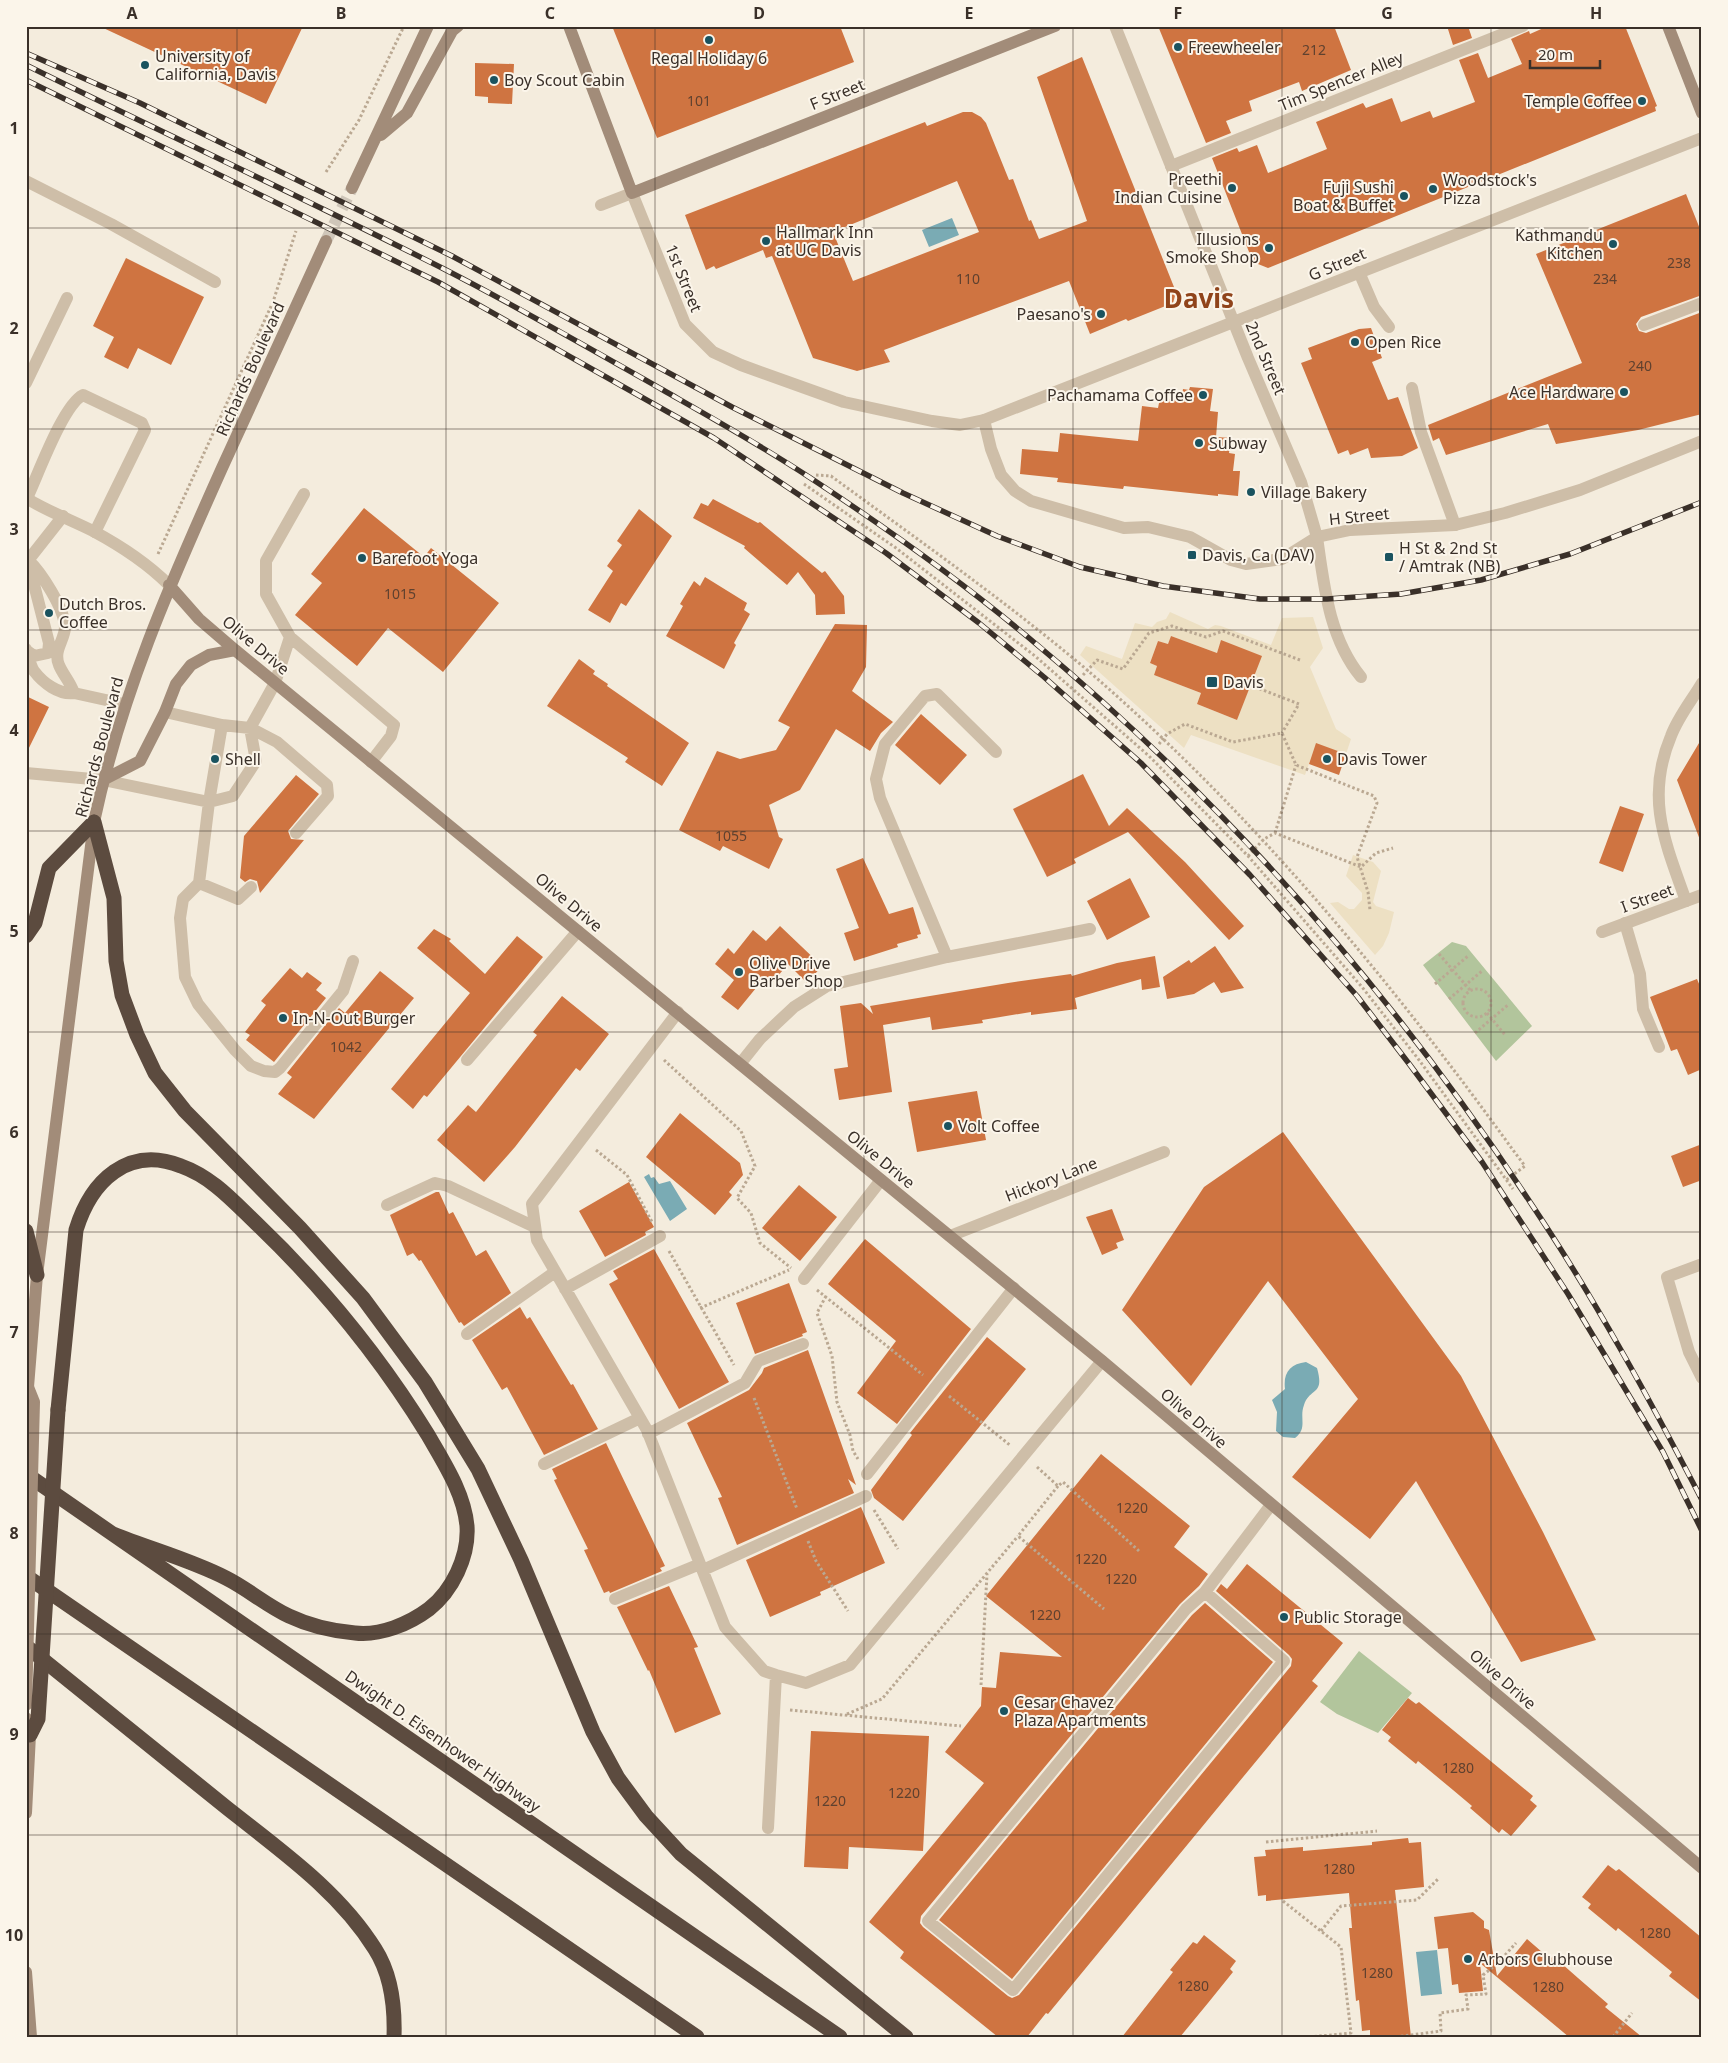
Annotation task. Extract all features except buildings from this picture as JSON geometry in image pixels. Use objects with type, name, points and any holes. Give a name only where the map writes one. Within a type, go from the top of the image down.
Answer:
[{"type":"highway","points":[[26,936],[35,923],[48,868],[94,822]]},
{"type":"highway","points":[[94,822],[114,898],[116,961],[122,995],[137,1036],[155,1072],[185,1112],[300,1228],[363,1298],[425,1382],[478,1469],[521,1560],[593,1732],[618,1778],[646,1816],[681,1854],[906,2037]]},
{"type":"highway","points":[[30,1735],[38,1719],[58,1410],[76,1230],[82,1210],[105,1177],[122,1166],[143,1160],[162,1160],[182,1166],[219,1187],[294,1259],[336,1306],[388,1376],[444,1463],[460,1495],[467,1527],[464,1557],[452,1582],[439,1601],[419,1617],[391,1629],[359,1634],[317,1628],[287,1615],[226,1578],[113,1534]]},
{"type":"highway","points":[[26,1231],[37,1275]]},
{"type":"highway","name":"Dwight D. Eisenhower Highway","points":[[26,1474],[840,2037]]},
{"type":"highway","points":[[26,1576],[697,2037]]},
{"type":"highway","points":[[26,1646],[308,1873],[352,1917],[376,1950],[388,1977],[395,2016],[394,2037]]},
{"type":"street","points":[[352,188],[428,26]]},
{"type":"street","points":[[377,138],[407,113],[452,31],[458,26]]},
{"type":"street","points":[[558,26],[570,29]]},
{"type":"street","name":"F Street","points":[[632,193],[1055,26]]},
{"type":"street","name":"2nd Street","points":[[1115,26],[1234,322],[1301,482],[1317,537],[1327,600],[1333,622],[1347,660],[1361,677]]},
{"type":"street","name":"Tim Spencer Alley","points":[[1171,166],[1523,26]]},
{"type":"street","points":[[1668,26],[1702,113]]},
{"type":"street","name":"1st Street","points":[[570,29],[632,193],[685,324],[713,352],[741,365],[844,402],[932,422],[960,425],[984,420]]},
{"type":"street","name":"G Street","points":[[984,420],[1702,138]]},
{"type":"street","points":[[26,181],[111,224],[215,282]]},
{"type":"street","points":[[601,205],[632,193]]},
{"type":"street","name":"Richards Boulevard","points":[[26,1705],[34,1402],[27,1388],[37,1275],[94,822],[103,780],[124,704],[169,585],[326,241]]},
{"type":"street","points":[[1359,272],[1374,307],[1389,327]]},
{"type":"street","points":[[26,383],[67,298]]},
{"type":"street","points":[[1644,325],[1702,303]]},
{"type":"street","points":[[1412,388],[1421,432],[1455,525]]},
{"type":"street","points":[[28,502],[61,425],[76,398],[83,394],[142,423],[144,430],[94,532]]},
{"type":"street","name":"H Street","points":[[984,420],[991,449],[1001,475],[1015,491],[1031,501],[1124,528],[1148,527],[1190,537],[1231,560],[1246,564],[1282,559],[1317,537],[1350,530],[1455,525],[1505,514],[1580,490],[1702,441]]},
{"type":"street","points":[[304,494],[266,561],[266,594],[290,637],[394,725],[391,736],[372,762]]},
{"type":"street","name":"Olive Drive","points":[[28,502],[63,516],[94,532],[152,568],[199,619],[275,684],[1102,1361],[1702,1868]]},
{"type":"street","points":[[27,562],[63,516]]},
{"type":"street","points":[[27,562],[49,643],[48,653],[34,656],[27,650]]},
{"type":"street","points":[[27,562],[40,572],[50,587],[65,625],[57,654],[59,666],[69,679],[74,693]]},
{"type":"street","points":[[26,773],[103,780],[209,802],[233,796],[256,761],[250,728],[275,684],[290,637]]},
{"type":"street","points":[[27,650],[33,670],[53,688],[65,694],[74,693],[124,704]]},
{"type":"street","points":[[103,780],[140,761],[166,712],[176,684],[191,665],[209,655],[235,650]]},
{"type":"street","points":[[1686,901],[1665,842],[1659,814],[1659,771],[1671,734],[1702,683]]},
{"type":"street","points":[[947,957],[880,798],[876,779],[885,744],[925,696],[937,694],[996,752]]},
{"type":"street","points":[[166,712],[222,725],[250,728],[277,742],[327,785],[328,796],[296,833]]},
{"type":"street","points":[[222,725],[209,802],[199,882],[183,899],[180,918],[185,977],[198,1004],[235,1050],[251,1066],[264,1071],[274,1072],[293,1053],[343,991],[353,961]]},
{"type":"street","points":[[199,882],[238,899],[251,887]]},
{"type":"street","name":"I Street","points":[[1602,932],[1702,895]]},
{"type":"street","points":[[1625,924],[1640,974],[1643,1009],[1658,1047]]},
{"type":"street","points":[[740,1064],[760,1039],[794,1007],[827,986],[947,957],[1090,929]]},
{"type":"street","points":[[467,1060],[578,931]]},
{"type":"street","points":[[678,1012],[532,1204],[535,1227],[537,1240],[648,1434],[725,1627],[764,1671],[806,1683],[850,1665],[1102,1361]]},
{"type":"street","name":"Hickory Lane","points":[[950,1236],[1164,1152]]},
{"type":"street","points":[[804,1279],[881,1180]]},
{"type":"street","points":[[387,1206],[435,1183],[448,1186],[535,1227]]},
{"type":"street","points":[[566,1289],[660,1236]]},
{"type":"street","points":[[1702,1264],[1667,1277],[1689,1352],[1702,1378]]},
{"type":"street","points":[[468,1334],[555,1272]]},
{"type":"street","points":[[867,1474],[1014,1288]]},
{"type":"street","points":[[648,1434],[745,1384],[758,1361],[803,1344]]},
{"type":"street","points":[[544,1464],[640,1418]]},
{"type":"street","points":[[615,1599],[702,1567],[802,1526],[866,1496]]},
{"type":"street","points":[[1205,1592],[1284,1661],[1013,1990],[928,1921],[1186,1610],[1205,1592],[1271,1505]]},
{"type":"street","points":[[768,1828],[776,1675]]},
{"type":"street","points":[[26,1718],[30,1735],[26,1812]]},
{"type":"street","points":[[26,1972],[31,2037]]},
{"type":"path","points":[[326,172],[359,120],[404,26]]},
{"type":"path","points":[[152,568],[273,302],[296,231]]},
{"type":"path","points":[[816,475],[831,476],[1003,601],[1087,670],[1163,739],[1264,839],[1362,951],[1442,1051],[1525,1166],[1506,1180]]},
{"type":"path","points":[[804,484],[896,548],[1035,656],[1149,756],[1248,856],[1362,987],[1424,1067],[1513,1189]]},
{"type":"path","points":[[1083,675],[1096,660],[1123,669],[1149,633],[1172,626],[1206,637],[1223,631],[1300,660]]},
{"type":"path","points":[[1159,744],[1167,734],[1185,724],[1233,742],[1282,733],[1300,704],[1250,685]]},
{"type":"path","points":[[1248,856],[1264,839],[1275,833],[1296,765],[1282,733]]},
{"type":"path","points":[[1296,765],[1374,796],[1376,803],[1357,856],[1362,867],[1370,910]]},
{"type":"path","points":[[1275,833],[1362,867]]},
{"type":"path","points":[[1362,867],[1376,853],[1393,848]]},
{"type":"path","points":[[1439,954],[1470,990]]},
{"type":"path","points":[[1436,984],[1468,956]]},
{"type":"path","points":[[1449,999],[1482,971]]},
{"type":"path","points":[[1481,989],[1489,993],[1492,1003],[1487,1013],[1475,1017],[1466,1012],[1464,999],[1470,990],[1481,989]]},
{"type":"path","points":[[1475,1033],[1509,1004]]},
{"type":"path","points":[[1487,1013],[1505,1035]]},
{"type":"path","points":[[581,1139],[627,1175],[700,1308],[759,1407],[816,1562],[848,1611]]},
{"type":"path","points":[[700,1308],[792,1269]]},
{"type":"path","points":[[826,1296],[817,1313],[832,1356],[837,1402],[850,1435],[852,1451],[867,1474]]},
{"type":"path","points":[[1024,1456],[1058,1486]]},
{"type":"path","points":[[847,1714],[882,1699],[1063,1482],[1139,1551]]},
{"type":"path","points":[[866,1496],[898,1549]]},
{"type":"path","points":[[1018,1536],[1104,1609]]},
{"type":"path","points":[[980,1685],[987,1573]]},
{"type":"path","points":[[774,1709],[847,1714],[962,1726]]},
{"type":"path","points":[[1266,1842],[1377,1831]]},
{"type":"path","points":[[1321,1931],[1341,1906],[1417,1900],[1438,1879]]},
{"type":"path","points":[[1283,1901],[1341,1948],[1351,2035],[1310,2037]]},
{"type":"path","points":[[1398,2037],[1441,2031],[1440,2013],[1468,2009],[1466,1995],[1486,1994],[1483,1974],[1497,1964],[1516,1943]]},
{"type":"path","points":[[1613,2037],[1632,2013]]},
{"type":"green space","points":[[1452,942],[1466,946],[1532,1026],[1496,1061],[1423,965]]},
{"type":"green space","points":[[1359,1651],[1412,1693],[1378,1733],[1337,1714],[1320,1702]]},
{"type":"shaded area","points":[[1170,612],[1208,629],[1215,625],[1221,626],[1271,645],[1282,618],[1313,617],[1323,648],[1310,667],[1336,729],[1351,739],[1346,754],[1316,744],[1305,775],[1191,735],[1184,748],[1080,655],[1086,646],[1122,659],[1135,623],[1152,627],[1157,622],[1166,619]],"holes":[[[1171,636],[1217,653],[1221,641],[1261,656],[1237,720],[1197,704],[1201,693],[1154,675],[1157,666],[1150,663],[1158,641],[1168,644]]]},
{"type":"shaded area","points":[[1353,855],[1373,862],[1381,871],[1373,902],[1376,906],[1394,912],[1389,933],[1383,946],[1375,955],[1330,903],[1338,902],[1349,909],[1354,909],[1362,900],[1362,893],[1346,876]]},
{"type":"water","points":[[952,218],[959,235],[929,247],[922,230]]},
{"type":"water","points":[[649,1174],[659,1184],[670,1181],[687,1209],[670,1221],[644,1177]]},
{"type":"water","points":[[1306,1362],[1317,1368],[1319,1377],[1318,1387],[1304,1405],[1302,1427],[1299,1434],[1295,1438],[1283,1437],[1276,1431],[1277,1412],[1272,1400],[1285,1389],[1285,1378],[1289,1370],[1300,1363]]},
{"type":"water","points":[[1437,1950],[1442,1994],[1421,1996],[1416,1952]]},
{"type":"tunnel","points":[[326,241],[352,188]]},
{"type":"railway","points":[[26,53],[140,103],[452,256],[732,407],[903,493],[997,536],[1080,567],[1163,586],[1260,599],[1327,599],[1401,594],[1481,580],[1570,554],[1702,502]]},
{"type":"railway","points":[[26,65],[444,269],[554,328],[700,411],[755,443],[866,515],[922,554],[1029,638],[1101,700],[1170,765],[1237,833],[1302,903],[1363,975],[1422,1050],[1478,1126],[1578,1277],[1642,1388],[1702,1500]]},
{"type":"railway","points":[[26,80],[438,282],[714,438],[886,553],[979,623],[1044,677],[1141,763],[1250,875],[1357,996],[1482,1162],[1568,1294],[1663,1452],[1702,1531]]},
{"type":"place","name":"Regal Holiday 6","points":[[709,40]]},
{"type":"place","name":"Freewheeler","points":[[1178,47]]},
{"type":"place","name":"University of California, Davis","points":[[145,65]]},
{"type":"place","name":"Boy Scout Cabin","points":[[494,80]]},
{"type":"place","name":"Temple Coffee","points":[[1642,101]]},
{"type":"place","name":"Preethi Indian Cuisine","points":[[1232,188]]},
{"type":"place","name":"Woodstock's Pizza","points":[[1433,189]]},
{"type":"place","name":"Fuji Sushi Boat & Buffet","points":[[1404,196]]},
{"type":"place","name":"Hallmark Inn at UC Davis","points":[[766,241]]},
{"type":"place","name":"Kathmandu Kitchen","points":[[1613,244]]},
{"type":"place","name":"Illusions Smoke Shop","points":[[1269,248]]},
{"type":"place","name":"Paesano's","points":[[1101,314]]},
{"type":"place","name":"Open Rice","points":[[1355,342]]},
{"type":"place","name":"Ace Hardware","points":[[1624,392]]},
{"type":"place","name":"Pachamama Coffee","points":[[1203,395]]},
{"type":"place","name":"Subway","points":[[1199,443]]},
{"type":"place","name":"Village Bakery","points":[[1251,492]]},
{"type":"place","name":"Davis, Ca (DAV)","points":[[1192,555]]},
{"type":"place","name":"H St & 2nd St / Amtrak (NB)","points":[[1389,557]]},
{"type":"place","name":"Barefoot Yoga","points":[[362,558]]},
{"type":"place","name":"Dutch Bros. Coffee","points":[[49,613]]},
{"type":"place","name":"Davis","points":[[1212,682]]},
{"type":"place","name":"Shell","points":[[215,759]]},
{"type":"place","name":"Davis Tower","points":[[1327,759]]},
{"type":"place","name":"Olive Drive Barber Shop","points":[[739,972]]},
{"type":"place","name":"In-N-Out Burger","points":[[283,1018]]},
{"type":"place","name":"Volt Coffee","points":[[948,1126]]},
{"type":"place","name":"Public Storage","points":[[1284,1617]]},
{"type":"place","name":"Cesar Chavez Plaza Apartments","points":[[1004,1711]]},
{"type":"place","name":"Arbors Clubhouse","points":[[1468,1959]]},
{"type":"district","name":"Davis","points":[[1199,298]]}]
